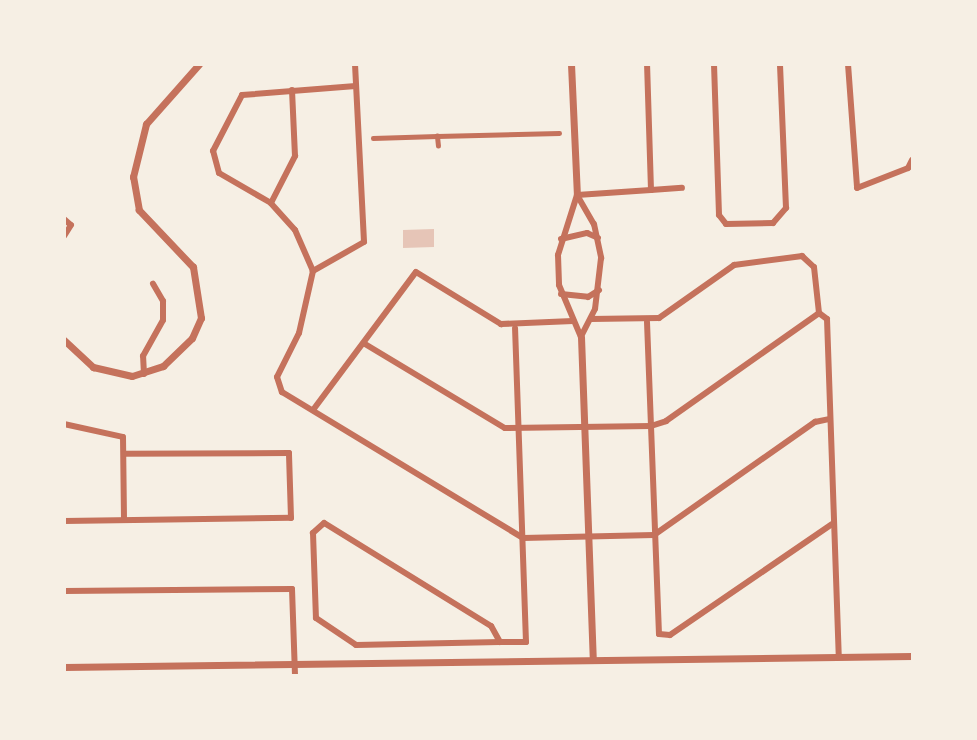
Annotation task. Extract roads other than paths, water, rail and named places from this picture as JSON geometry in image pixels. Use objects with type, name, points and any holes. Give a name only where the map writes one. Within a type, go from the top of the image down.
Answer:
[{"type":"street","points":[[64,340],[93,368],[111,374],[144,374],[182,353],[201,318],[201,294],[193,267],[139,210],[134,160],[146,124],[199,64]]},
{"type":"street","points":[[313,271],[364,242],[355,64]]},
{"type":"street","points":[[571,64],[577,195],[561,239],[561,294],[580,337],[593,659]]},
{"type":"street","points":[[647,64],[651,190]]},
{"type":"street","points":[[714,64],[719,214],[726,224],[773,223],[786,208],[780,64]]},
{"type":"street","points":[[848,64],[857,188],[908,168],[912,160]]},
{"type":"street","points":[[356,86],[242,95],[213,151],[219,173],[271,203],[295,230],[313,271],[300,331],[277,377],[282,392],[523,538],[654,535],[815,422],[829,419]]},
{"type":"street","points":[[271,203],[296,156],[292,90]]},
{"type":"street","points":[[373,138],[560,133]]},
{"type":"street","points":[[438,136],[438,146]]},
{"type":"street","points":[[577,195],[682,188]]},
{"type":"street","points":[[577,195],[598,238],[599,290],[591,319],[580,337]]},
{"type":"street","points":[[64,219],[71,225],[64,236]]},
{"type":"street","points":[[561,239],[587,233],[598,238]]},
{"type":"street","points":[[591,319],[647,322],[734,265],[802,255],[814,267],[819,313],[827,319],[831,524],[839,657]]},
{"type":"street","points":[[313,410],[365,344],[378,318],[416,272],[515,327],[573,321]]},
{"type":"street","points":[[144,374],[143,356],[164,311],[153,284]]},
{"type":"street","points":[[561,294],[588,297],[599,290]]},
{"type":"street","points":[[365,344],[505,428],[519,430],[651,426],[819,313]]},
{"type":"street","points":[[647,322],[656,623],[659,634],[670,635],[831,524]]},
{"type":"street","points":[[500,642],[491,626],[324,523],[313,532],[316,618],[356,645],[526,642],[515,327]]},
{"type":"street","points":[[64,424],[123,437],[124,519]]},
{"type":"street","points":[[64,521],[291,518],[289,453],[123,454]]},
{"type":"street","points":[[64,591],[292,589],[295,675]]},
{"type":"street","points":[[64,667],[912,656]]}]
